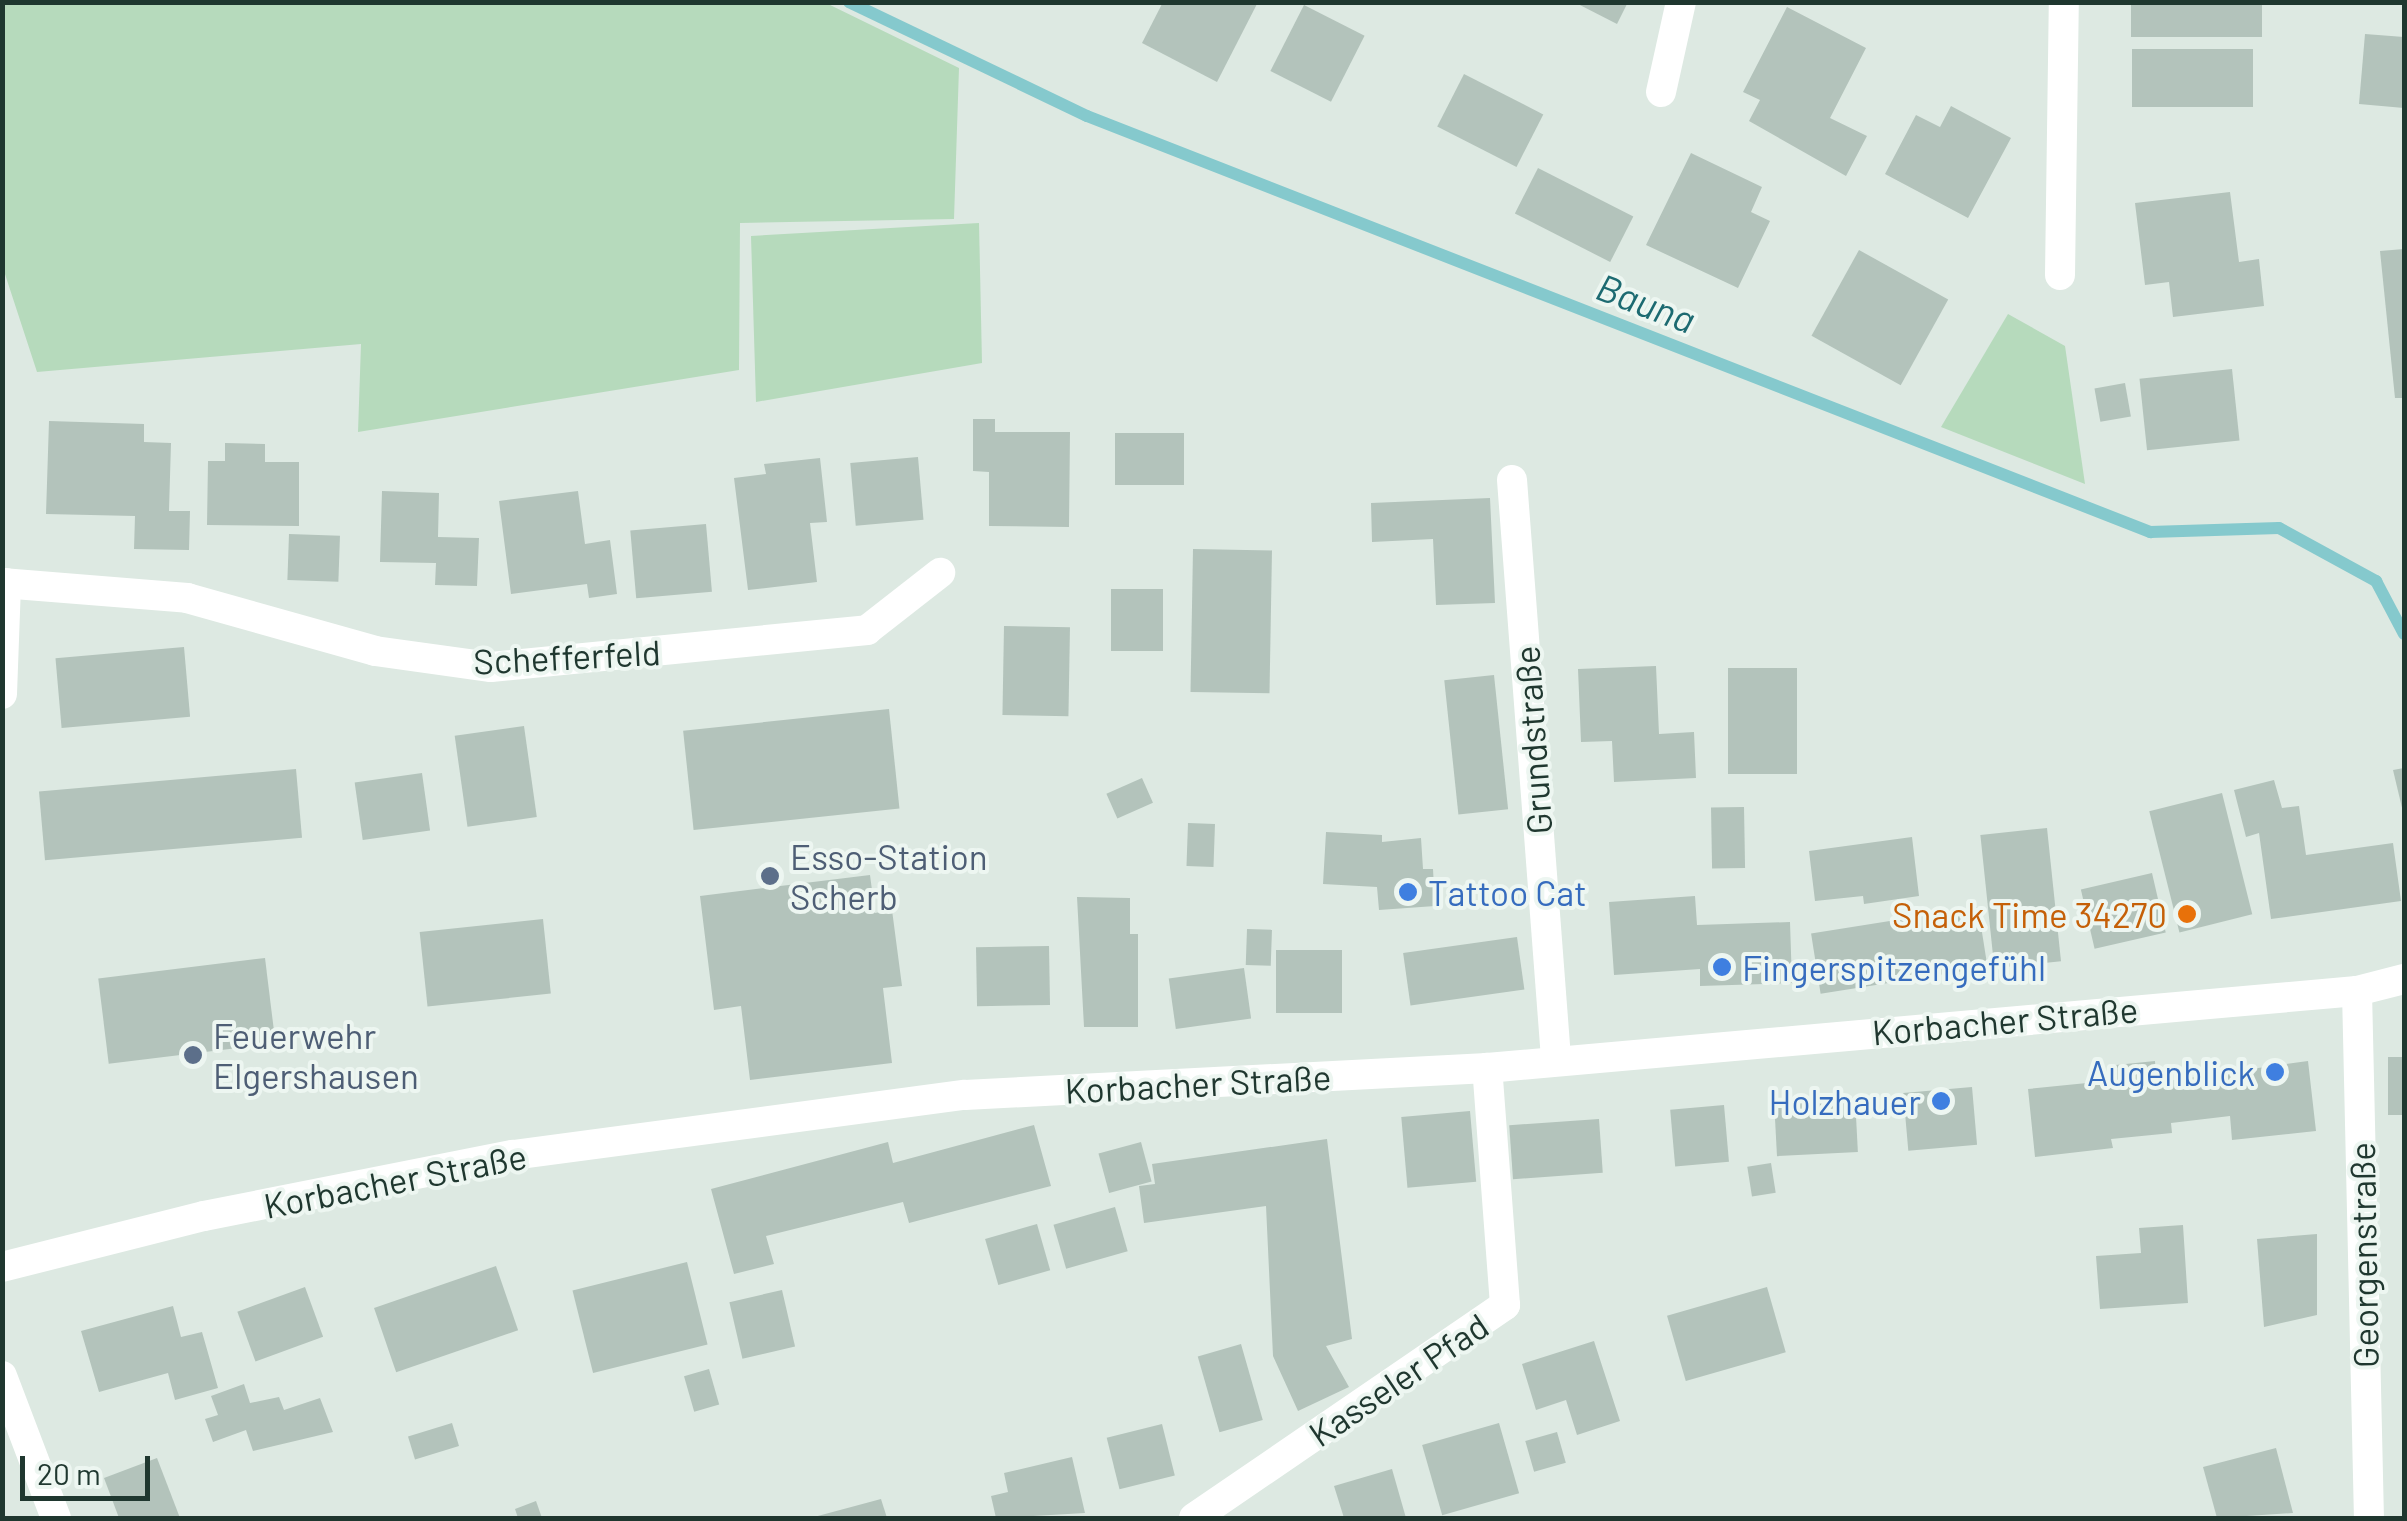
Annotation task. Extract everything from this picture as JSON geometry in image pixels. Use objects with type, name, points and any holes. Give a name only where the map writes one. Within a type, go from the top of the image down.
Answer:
[{"type":"street","points":[[1660,92],[1681,2]]},
{"type":"street","points":[[2060,275],[2064,2]]},
{"type":"street","name":"Grundstraße","points":[[1512,480],[1556,1059]]},
{"type":"street","name":"Schefferfeld","points":[[4,583],[187,598],[374,651],[490,667],[867,630],[940,572]]},
{"type":"street","points":[[2,694],[4,583]]},
{"type":"street","name":"Korbacher Straße","points":[[2,1267],[204,1216],[513,1155],[965,1095],[1487,1068],[2357,990],[2404,980]]},
{"type":"street","name":"Georgenstraße","points":[[2357,990],[2370,1518]]},
{"type":"street","name":"Kasseler Pfad","points":[[1194,1518],[1505,1305],[1487,1068]]},
{"type":"street","points":[[2,1376],[56,1518]]},
{"type":"green space","points":[[2,3],[826,3],[959,68],[954,219],[740,223],[739,370],[358,432],[361,344],[37,372],[3,268]]},
{"type":"green space","points":[[979,223],[982,363],[756,402],[751,236]]},
{"type":"green space","points":[[2008,314],[2065,346],[2085,484],[1941,427]]},
{"type":"building","points":[[1163,2],[1258,2],[1217,82],[1142,43]]},
{"type":"building","points":[[1574,2],[1628,2],[1617,24]]},
{"type":"building","points":[[2131,2],[2262,2],[2262,37],[2131,37]]},
{"type":"building","points":[[1304,5],[1365,36],[1331,102],[1270,71]]},
{"type":"building","points":[[1787,7],[1866,48],[1830,118],[1867,136],[1846,176],[1749,121],[1760,100],[1743,92]]},
{"type":"building","points":[[2365,34],[2404,37],[2404,108],[2359,104]]},
{"type":"building","points":[[2132,49],[2253,49],[2253,107],[2132,107]]},
{"type":"building","points":[[1464,74],[1543,114],[1517,167],[1437,127]]},
{"type":"building","points":[[1951,106],[2011,138],[1968,218],[1885,174],[1916,115],[1940,127]]},
{"type":"building","points":[[1691,153],[1762,187],[1751,212],[1770,221],[1738,288],[1646,245]]},
{"type":"building","points":[[1538,168],[1633,217],[1610,262],[1515,213]]},
{"type":"building","points":[[2230,192],[2239,262],[2259,259],[2264,306],[2173,317],[2169,282],[2145,285],[2135,203]]},
{"type":"building","points":[[2404,249],[2404,398],[2395,398],[2380,251]]},
{"type":"building","points":[[1859,250],[1948,299],[1901,385],[1811,336]]},
{"type":"building","points":[[2232,369],[2240,441],[2147,450],[2140,379]]},
{"type":"building","points":[[2125,383],[2131,416],[2100,422],[2094,388]]},
{"type":"building","points":[[973,419],[995,419],[995,432],[1070,432],[1069,527],[989,526],[989,472],[973,471]]},
{"type":"building","points":[[49,421],[144,424],[144,442],[171,443],[169,511],[190,511],[189,550],[134,549],[135,516],[46,514]]},
{"type":"building","points":[[1115,433],[1184,433],[1184,485],[1115,485]]},
{"type":"building","points":[[225,443],[265,444],[265,462],[299,462],[299,526],[207,525],[208,461],[225,461]]},
{"type":"building","points":[[918,457],[923,520],[856,526],[850,463]]},
{"type":"building","points":[[820,458],[827,522],[810,523],[817,582],[748,590],[734,478],[766,474],[764,464]]},
{"type":"building","points":[[382,491],[439,493],[438,537],[479,538],[477,586],[435,585],[436,563],[380,562]]},
{"type":"building","points":[[578,491],[585,544],[610,540],[617,594],[589,598],[587,584],[511,594],[499,501]]},
{"type":"building","points":[[1490,498],[1495,603],[1436,605],[1433,539],[1372,542],[1371,503]]},
{"type":"building","points":[[706,524],[712,592],[636,598],[630,531]]},
{"type":"building","points":[[289,534],[340,536],[338,582],[287,580]]},
{"type":"building","points":[[1193,549],[1272,550],[1269,693],[1191,692]]},
{"type":"building","points":[[1111,589],[1163,589],[1163,651],[1111,651]]},
{"type":"building","points":[[1004,626],[1070,627],[1068,716],[1002,715]]},
{"type":"building","points":[[184,647],[190,717],[62,728],[55,658]]},
{"type":"building","points":[[1656,666],[1659,734],[1694,732],[1696,778],[1614,782],[1612,741],[1581,742],[1578,669]]},
{"type":"building","points":[[1728,668],[1797,668],[1797,774],[1728,774]]},
{"type":"building","points":[[1494,675],[1508,809],[1458,814],[1444,680]]},
{"type":"building","points":[[889,709],[899,808],[694,830],[683,731]]},
{"type":"building","points":[[524,726],[537,817],[467,827],[455,736]]},
{"type":"building","points":[[2404,768],[2404,812],[2403,812],[2393,770]]},
{"type":"building","points":[[296,769],[302,838],[45,860],[39,791]]},
{"type":"building","points":[[422,773],[430,830],[363,840],[355,782]]},
{"type":"building","points":[[1142,778],[1153,803],[1117,819],[1106,794]]},
{"type":"building","points":[[2274,780],[2282,808],[2299,806],[2306,855],[2393,843],[2401,901],[2271,919],[2259,833],[2246,837],[2234,790]]},
{"type":"building","points":[[2222,793],[2252,914],[2179,932],[2149,811]]},
{"type":"building","points":[[1744,807],[1745,868],[1712,869],[1711,808]]},
{"type":"building","points":[[1188,823],[1215,824],[1213,867],[1186,866]]},
{"type":"building","points":[[2047,828],[2061,961],[1994,968],[1980,835]]},
{"type":"building","points":[[1326,832],[1382,835],[1382,842],[1421,838],[1423,869],[1433,869],[1435,906],[1379,910],[1377,887],[1323,884]]},
{"type":"building","points":[[1912,837],[1919,896],[1864,904],[1863,896],[1815,901],[1809,851]]},
{"type":"building","points":[[2152,873],[2166,932],[2095,949],[2081,889]]},
{"type":"building","points":[[870,875],[875,913],[892,910],[902,986],[883,988],[892,1063],[750,1080],[741,1006],[714,1010],[700,896]]},
{"type":"building","points":[[1695,896],[1697,925],[1790,922],[1792,983],[1700,986],[1700,969],[1614,975],[1609,902]]},
{"type":"building","points":[[1077,897],[1130,898],[1130,934],[1138,934],[1138,1027],[1084,1027]]},
{"type":"building","points":[[1978,907],[1988,967],[1821,994],[1811,933]]},
{"type":"building","points":[[543,919],[551,994],[428,1007],[420,932]]},
{"type":"building","points":[[1247,929],[1272,930],[1271,966],[1246,965]]},
{"type":"building","points":[[1517,937],[1524,989],[1410,1005],[1403,953]]},
{"type":"building","points":[[1049,946],[1050,1005],[977,1006],[976,947]]},
{"type":"building","points":[[1276,950],[1342,950],[1342,1013],[1276,1013]]},
{"type":"building","points":[[265,958],[275,1043],[109,1064],[98,978]]},
{"type":"building","points":[[1244,968],[1251,1019],[1176,1029],[1169,979]]},
{"type":"building","points":[[2388,1057],[2404,1057],[2404,1115],[2388,1115]]},
{"type":"building","points":[[2155,1061],[2156,1077],[2166,1076],[2167,1081],[2308,1061],[2316,1131],[2232,1140],[2230,1116],[2171,1123],[2172,1133],[2111,1139],[2113,1148],[2035,1157],[2028,1089],[2117,1080],[2116,1065]]},
{"type":"building","points":[[1972,1087],[1977,1145],[1908,1151],[1903,1093]]},
{"type":"building","points":[[1855,1097],[1858,1152],[1777,1156],[1774,1101]]},
{"type":"building","points":[[1724,1105],[1729,1162],[1675,1166],[1670,1110]]},
{"type":"building","points":[[1470,1111],[1476,1182],[1407,1188],[1401,1117]]},
{"type":"building","points":[[1599,1119],[1603,1173],[1513,1179],[1509,1125]]},
{"type":"building","points":[[1034,1125],[1051,1186],[909,1223],[903,1202],[766,1236],[774,1264],[734,1274],[711,1189],[888,1142],[893,1163]]},
{"type":"building","points":[[1327,1139],[1352,1339],[1326,1346],[1349,1387],[1298,1411],[1273,1356],[1266,1206],[1144,1223],[1139,1186],[1155,1184],[1152,1164]]},
{"type":"building","points":[[1141,1142],[1152,1182],[1109,1193],[1098,1153]]},
{"type":"building","points":[[1771,1163],[1776,1193],[1752,1196],[1747,1167]]},
{"type":"building","points":[[1115,1207],[1128,1251],[1066,1269],[1053,1225]]},
{"type":"building","points":[[1037,1224],[1050,1270],[998,1285],[985,1239]]},
{"type":"building","points":[[2183,1225],[2188,1303],[2100,1309],[2096,1256],[2141,1253],[2139,1228]]},
{"type":"building","points":[[2317,1234],[2317,1315],[2264,1327],[2257,1239]]},
{"type":"building","points":[[687,1262],[708,1344],[593,1373],[573,1291]]},
{"type":"building","points":[[496,1266],[518,1330],[396,1372],[374,1308]]},
{"type":"building","points":[[305,1287],[323,1337],[255,1361],[237,1312]]},
{"type":"building","points":[[1767,1287],[1786,1352],[1686,1381],[1667,1316]]},
{"type":"building","points":[[782,1290],[795,1347],[742,1359],[729,1302]]},
{"type":"building","points":[[173,1306],[181,1337],[202,1332],[218,1388],[175,1400],[168,1373],[99,1392],[81,1331]]},
{"type":"building","points":[[1594,1341],[1620,1421],[1577,1435],[1566,1400],[1536,1410],[1522,1364]]},
{"type":"building","points":[[1241,1344],[1263,1420],[1220,1432],[1198,1356]]},
{"type":"building","points":[[709,1369],[719,1405],[694,1412],[684,1376]]},
{"type":"building","points":[[244,1384],[250,1403],[279,1397],[284,1410],[320,1398],[333,1432],[253,1451],[246,1430],[213,1442],[205,1419],[218,1415],[211,1396]]},
{"type":"building","points":[[452,1423],[459,1446],[415,1459],[408,1436]]},
{"type":"building","points":[[1499,1423],[1519,1493],[1442,1515],[1422,1445]]},
{"type":"building","points":[[1162,1424],[1175,1475],[1120,1489],[1107,1438]]},
{"type":"building","points":[[1557,1432],[1566,1463],[1534,1472],[1525,1441]]},
{"type":"building","points":[[2276,1448],[2293,1513],[2217,1518],[2203,1467]]},
{"type":"building","points":[[1072,1457],[1085,1513],[996,1518],[991,1496],[1008,1492],[1004,1473]]},
{"type":"building","points":[[157,1458],[180,1518],[119,1518],[104,1478]]},
{"type":"building","points":[[1392,1469],[1406,1518],[1344,1518],[1334,1486]]},
{"type":"building","points":[[881,1499],[887,1518],[814,1517]]},
{"type":"building","points":[[536,1501],[542,1518],[518,1518],[515,1509]]},
{"type":"waterway","name":"Bauna","points":[[849,2],[1087,116],[2150,532],[2279,528],[2376,581],[2404,634]]},
{"type":"place","name":"Esso-Station Scherb","points":[[770,876]]},
{"type":"place","name":"Tattoo Cat","points":[[1408,892]]},
{"type":"place","name":"Snack Time 34270","points":[[2187,914]]},
{"type":"place","name":"Fingerspitzengefühl","points":[[1722,967]]},
{"type":"place","name":"Feuerwehr Elgershausen","points":[[193,1055]]},
{"type":"place","name":"Augenblick","points":[[2275,1072]]},
{"type":"place","name":"Holzhauer","points":[[1941,1101]]}]
